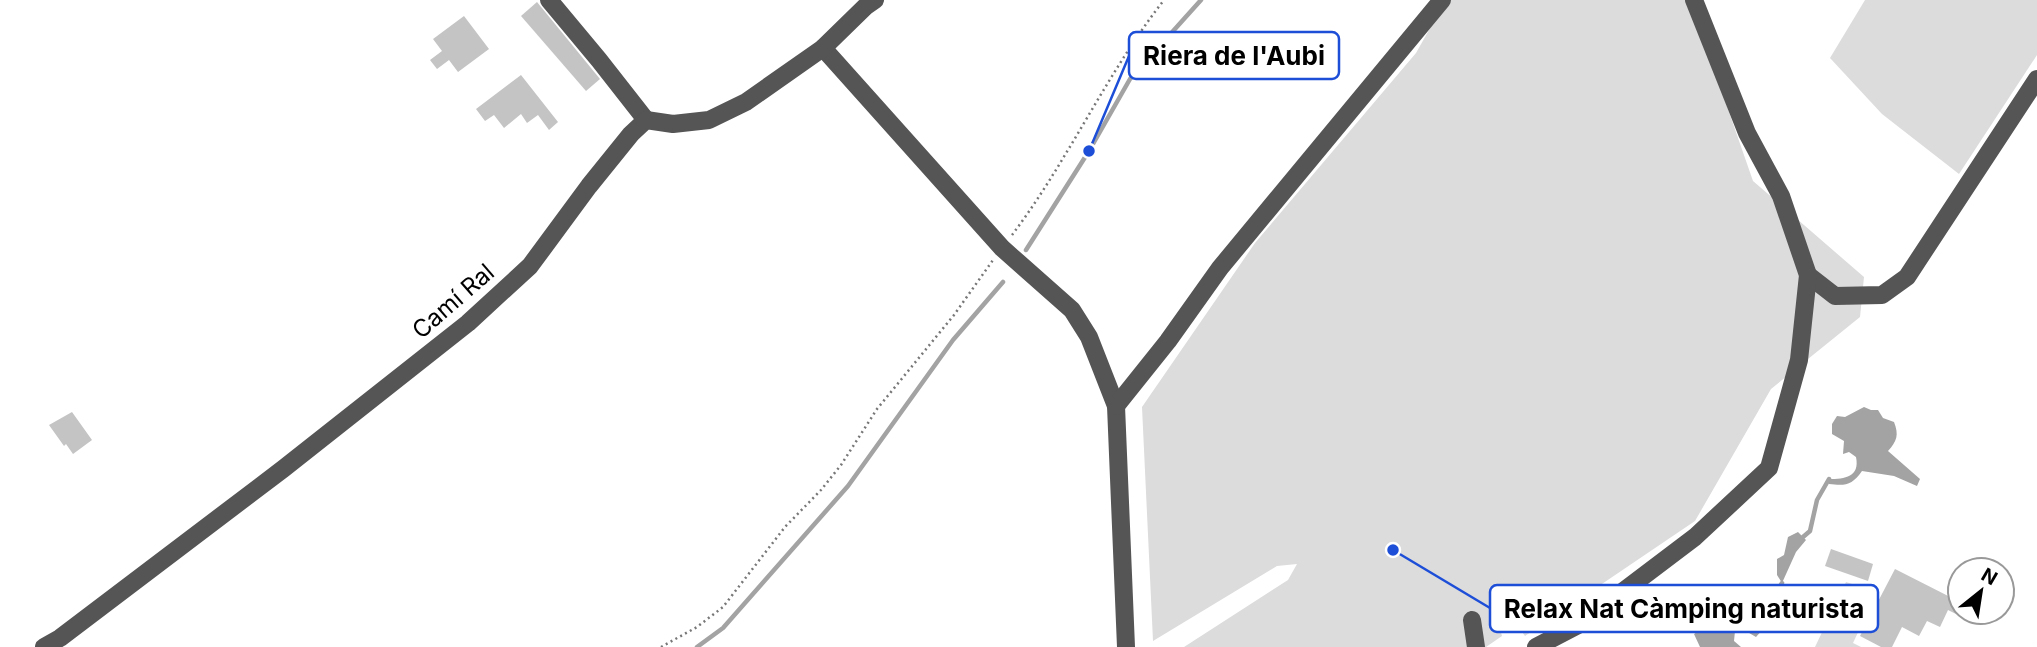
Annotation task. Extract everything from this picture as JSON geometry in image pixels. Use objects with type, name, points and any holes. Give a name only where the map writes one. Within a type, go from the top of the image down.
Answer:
[{"type":"street","points":[[549,0],[607,68],[646,120],[673,124],[709,120],[746,102],[823,48],[865,6],[875,0]]},
{"type":"street","points":[[1115,406],[1168,341],[1220,268],[1442,0]]},
{"type":"street","points":[[1536,647],[1580,624],[1695,537],[1769,468],[1799,360],[1808,275],[1782,196],[1747,133],[1695,0]]},
{"type":"street","points":[[823,48],[1002,248],[1072,310],[1089,337],[1115,406],[1126,647]]},
{"type":"street","points":[[1808,275],[1835,296],[1882,295],[1907,277],[2037,79]]},
{"type":"street","name":"Camí Ral","points":[[44,647],[60,638],[283,469],[468,323],[530,266],[597,176],[646,120]]},
{"type":"street","points":[[1472,620],[1476,647]]},
{"type":"path","points":[[661,647],[723,607],[785,527],[828,482],[877,409],[954,315],[1030,212],[1098,96],[1164,0]]},
{"type":"shaded area","points":[[1446,0],[1690,0],[1753,181],[1864,277],[1860,317],[1771,389],[1695,521],[1525,636],[1489,587],[1502,636],[1486,647],[1184,647],[1288,580],[1297,564],[1277,566],[1153,641],[1142,407],[1255,243],[1416,53]]},
{"type":"shaded area","points":[[1865,0],[2037,0],[2037,55],[1959,174],[1882,114],[1830,58]]},
{"type":"shaded area","points":[[1864,407],[1878,410],[1883,418],[1894,422],[1896,438],[1888,451],[1920,479],[1917,486],[1894,476],[1862,471],[1848,484],[1829,484],[1829,479],[1850,476],[1857,464],[1856,457],[1849,452],[1843,454],[1844,441],[1832,434],[1832,424],[1837,416],[1845,417]]},
{"type":"shaded area","points":[[1798,532],[1806,540],[1796,552],[1782,583],[1777,575],[1777,559],[1784,555],[1788,537]]},
{"type":"shaded area","points":[[1846,582],[1877,592],[1853,643],[1861,647],[1815,647]]},
{"type":"shaded area","points":[[1740,595],[1749,595],[1760,611],[1763,629],[1756,637],[1744,630],[1735,631],[1734,641],[1741,647],[1700,647],[1694,634],[1711,623],[1720,611]]},
{"type":"building","points":[[537,2],[600,79],[586,91],[521,16]]},
{"type":"building","points":[[464,16],[489,49],[458,72],[449,60],[437,69],[430,60],[442,51],[433,39]]},
{"type":"building","points":[[521,75],[558,122],[549,130],[538,115],[527,123],[521,114],[504,128],[494,115],[485,121],[476,109]]},
{"type":"building","points":[[72,412],[92,440],[73,454],[49,425]]},
{"type":"building","points":[[1831,549],[1873,564],[1868,581],[1825,566]]},
{"type":"building","points":[[1895,569],[1946,595],[1946,614],[1940,627],[1927,621],[1919,636],[1902,627],[1892,647],[1881,647],[1860,636]]},
{"type":"waterway","points":[[1026,250],[1089,151],[1130,79],[1201,0]]},
{"type":"waterway","points":[[697,647],[723,628],[848,486],[953,340],[1003,282]]},
{"type":"waterway","points":[[1803,537],[1810,531],[1817,500],[1829,479]]},
{"type":"waterway","points":[[1761,614],[1782,583]]},
{"type":"place","name":"Riera de l'Aubi","points":[[1089,151]]},
{"type":"place","name":"Relax Nat Càmping naturista","points":[[1393,550]]}]
